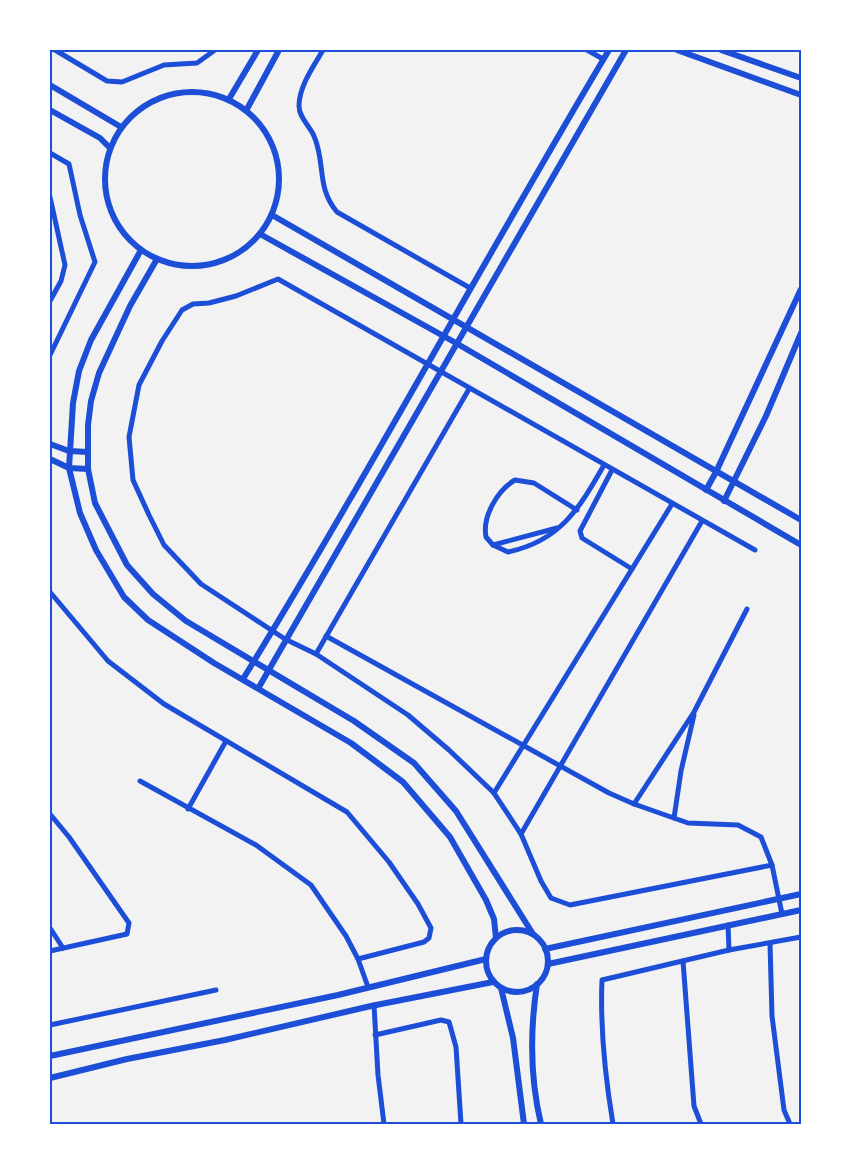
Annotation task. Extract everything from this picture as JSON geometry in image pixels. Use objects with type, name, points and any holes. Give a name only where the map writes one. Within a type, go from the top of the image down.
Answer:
[{"type":"street","points":[[55,50],[107,81],[122,82],[164,64],[197,63],[215,50]]},
{"type":"street","points":[[229,99],[258,50]]},
{"type":"street","points":[[247,110],[279,50]]},
{"type":"street","points":[[323,50],[302,88],[299,106],[304,119],[314,135],[324,192],[329,202],[337,212],[470,288]]},
{"type":"street","points":[[587,50],[604,59]]},
{"type":"street","points":[[243,679],[609,50]]},
{"type":"street","points":[[259,688],[285,639],[626,50]]},
{"type":"street","points":[[677,50],[801,95]]},
{"type":"street","points":[[721,50],[801,78]]},
{"type":"street","points":[[50,85],[121,127]]},
{"type":"street","points":[[186,92],[229,99],[247,110],[259,123],[272,144],[279,167],[279,191],[272,215],[260,234],[242,251],[220,262],[195,267],[171,264],[157,259],[130,241],[115,222],[106,198],[104,173],[110,148],[121,127],[150,102],[186,92]]},
{"type":"street","points":[[50,110],[100,138],[110,148]]},
{"type":"street","points":[[50,153],[69,164],[80,215],[95,262],[50,354]]},
{"type":"street","points":[[50,198],[65,265],[61,281],[50,301]]},
{"type":"street","points":[[272,215],[801,520]]},
{"type":"street","points":[[260,234],[444,336],[801,545]]},
{"type":"street","points":[[141,250],[91,340],[82,363],[73,403],[69,468],[80,513],[96,550],[124,597],[148,620],[351,743],[403,782],[450,837],[486,900],[494,919],[496,938]]},
{"type":"street","points":[[157,259],[126,314],[99,373],[91,401],[88,469],[95,503],[127,565],[153,594],[186,621],[354,721],[414,763],[456,811],[533,934],[546,949],[548,964],[546,972],[537,984],[520,992],[501,988],[493,982],[488,973],[486,959],[490,945],[496,938],[514,930],[533,934]]},
{"type":"street","points":[[755,550],[278,279],[236,296],[209,303],[193,304],[182,310],[162,341],[139,385],[129,437],[133,480],[160,537],[170,551],[201,584],[285,639],[316,654],[408,715],[449,750],[494,794],[521,834],[541,881],[551,898],[570,905],[772,866]]},
{"type":"street","points":[[706,490],[801,289]]},
{"type":"street","points":[[724,501],[766,416],[801,333]]},
{"type":"street","points":[[316,654],[469,389]]},
{"type":"street","points":[[50,444],[69,451],[88,452]]},
{"type":"street","points":[[50,459],[69,468],[88,469]]},
{"type":"street","points":[[577,510],[534,483],[515,480],[506,486],[489,512],[485,532],[488,540],[493,545],[508,552],[527,547],[562,527],[577,510],[604,465]]},
{"type":"street","points":[[612,470],[580,531],[582,538],[632,569]]},
{"type":"street","points":[[494,794],[672,504]]},
{"type":"street","points":[[521,834],[702,521]]},
{"type":"street","points":[[493,545],[562,527]]},
{"type":"street","points":[[50,592],[108,661],[164,704],[346,812],[388,862],[418,904],[431,928],[429,938],[424,942],[358,959]]},
{"type":"street","points":[[634,804],[694,712],[747,609]]},
{"type":"street","points":[[326,636],[523,746],[561,764],[609,793],[688,823],[738,825],[761,837],[772,866],[782,914]]},
{"type":"street","points":[[674,818],[681,771],[694,712]]},
{"type":"street","points":[[188,809],[226,741]]},
{"type":"street","points":[[140,781],[256,845],[311,885],[346,936],[358,959],[368,987]]},
{"type":"street","points":[[50,814],[69,837],[128,924],[126,934],[50,951]]},
{"type":"street","points":[[546,949],[801,894]]},
{"type":"street","points":[[548,964],[801,910]]},
{"type":"street","points":[[728,925],[729,950]]},
{"type":"street","points":[[50,928],[63,948]]},
{"type":"street","points":[[613,1124],[606,1083],[601,1006],[602,980],[729,950],[801,937]]},
{"type":"street","points":[[770,943],[772,1016],[784,1110],[790,1124]]},
{"type":"street","points":[[50,1056],[368,987],[486,959]]},
{"type":"street","points":[[683,961],[694,1106],[700,1124]]},
{"type":"street","points":[[50,1078],[374,1005],[493,982]]},
{"type":"street","points":[[537,984],[532,1023],[536,1102],[541,1124]]},
{"type":"street","points":[[501,988],[513,1038],[524,1124]]},
{"type":"street","points":[[50,1025],[216,990]]},
{"type":"street","points":[[374,1005],[375,1035],[384,1124]]},
{"type":"street","points":[[375,1035],[441,1020],[449,1022],[456,1047],[461,1124]]}]
